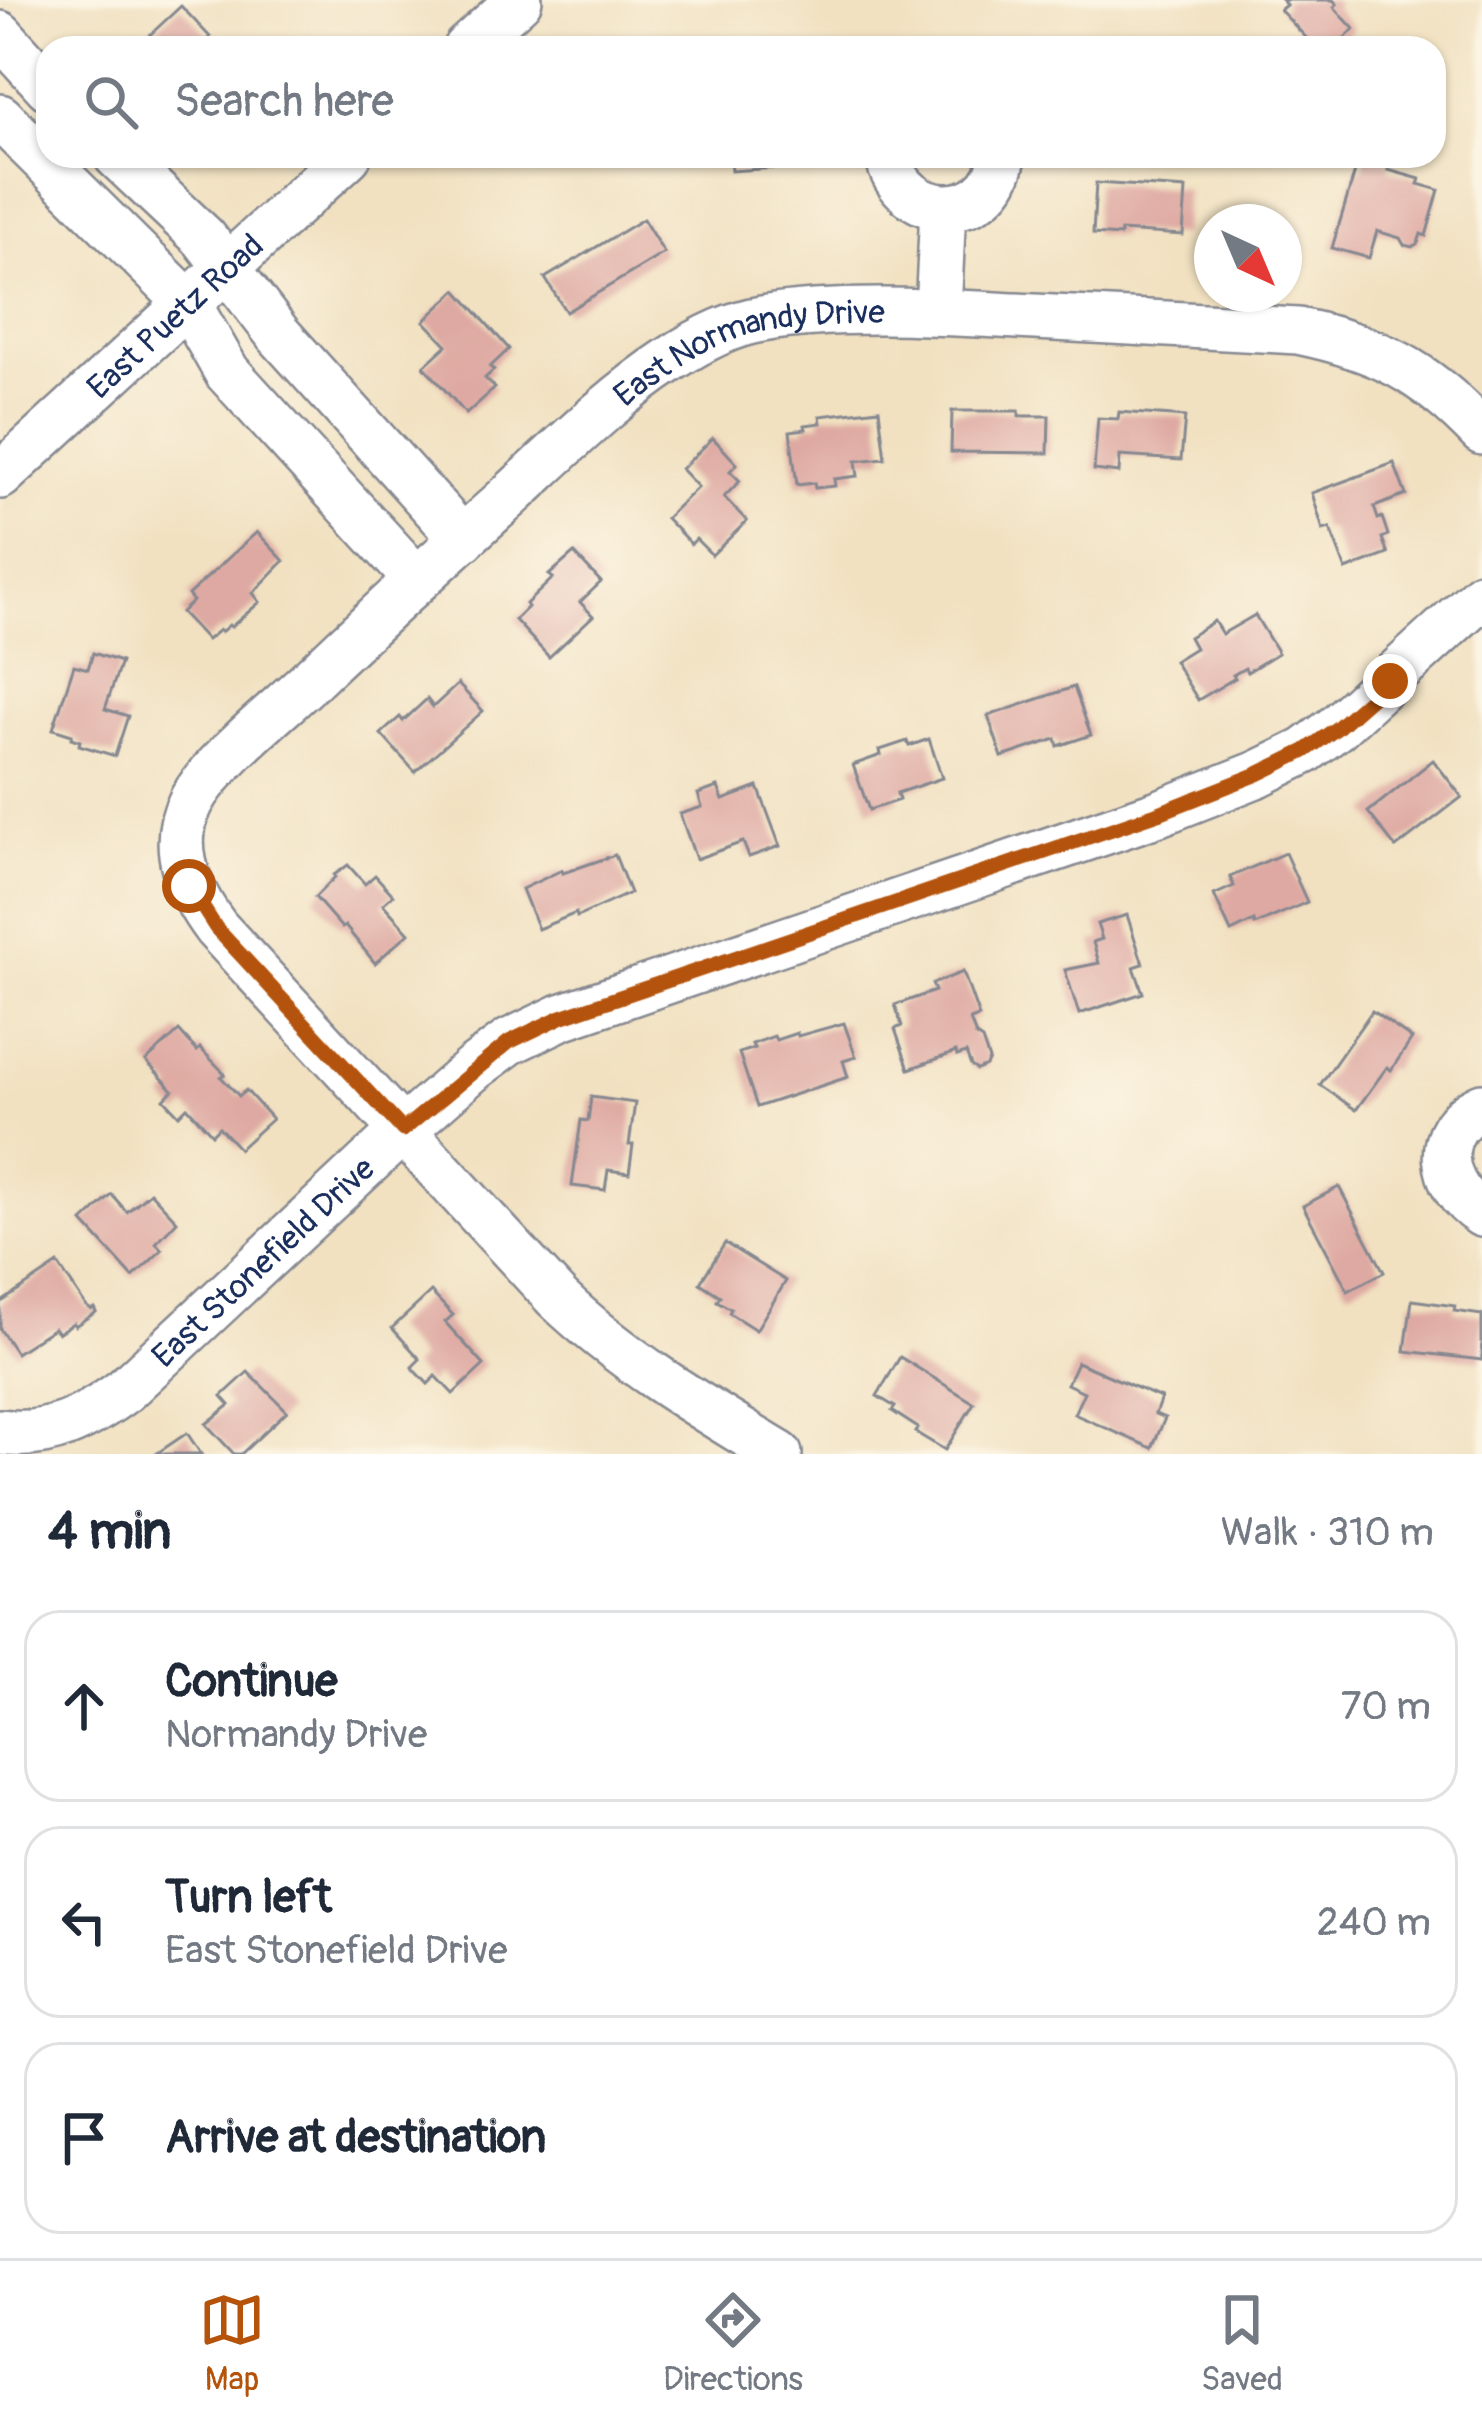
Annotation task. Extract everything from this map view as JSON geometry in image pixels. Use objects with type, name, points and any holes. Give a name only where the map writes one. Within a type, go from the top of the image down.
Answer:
[{"type":"street","points":[[479,36],[519,0]]},
{"type":"street","points":[[0,34],[36,74]]},
{"type":"street","points":[[0,117],[36,152]]},
{"type":"street","points":[[52,168],[188,302],[227,372],[416,579]]},
{"type":"street","points":[[130,168],[204,238],[278,334],[463,538]]},
{"type":"street","name":"East Puetz Road","points":[[0,476],[335,168]]},
{"type":"street","points":[[892,168],[908,194],[943,208],[962,206],[979,197],[1000,168]]},
{"type":"street","points":[[938,312],[943,208]]},
{"type":"street","name":"East Normandy Drive","points":[[403,1130],[208,917],[184,871],[185,816],[204,782],[416,579],[606,407],[671,359],[718,332],[760,319],[828,314],[938,312],[1298,331],[1380,354],[1426,381],[1482,432]]},
{"type":"street","name":"East Stonefield Drive","points":[[0,1432],[21,1434],[68,1425],[124,1390],[403,1130],[509,1042],[561,1017],[1159,813],[1258,774],[1305,751],[1373,697],[1482,595]]},
{"type":"street","points":[[1482,1106],[1454,1126],[1446,1143],[1445,1163],[1465,1201],[1482,1214]]},
{"type":"street","points":[[403,1130],[585,1325],[690,1400],[779,1454]]},
{"type":"building","points":[[1282,0],[1333,0],[1354,29],[1347,36],[1305,36],[1280,10],[1286,5]]},
{"type":"building","points":[[181,6],[209,36],[149,36]]},
{"type":"building","points":[[1356,168],[1389,168],[1439,190],[1426,236],[1421,234],[1418,243],[1404,245],[1400,238],[1377,231],[1369,258],[1332,248]]},
{"type":"building","points":[[1096,183],[1186,189],[1183,235],[1093,234]]},
{"type":"building","points":[[643,219],[664,253],[566,312],[545,278]]},
{"type":"building","points":[[457,290],[509,349],[485,378],[495,388],[466,414],[424,366],[447,345],[424,321]]},
{"type":"building","points":[[879,409],[885,458],[856,461],[858,476],[834,479],[835,486],[797,485],[790,431],[821,423],[820,416]]},
{"type":"building","points":[[952,411],[1049,416],[1048,453],[951,452]]},
{"type":"building","points":[[1119,412],[1185,417],[1181,460],[1120,456],[1119,473],[1094,470],[1098,418],[1118,419]]},
{"type":"building","points":[[713,438],[737,464],[730,471],[740,481],[724,497],[747,521],[712,555],[696,539],[691,544],[666,518],[698,487],[681,469]]},
{"type":"building","points":[[1394,463],[1406,495],[1374,507],[1388,535],[1382,538],[1388,554],[1346,570],[1330,528],[1323,530],[1312,493]]},
{"type":"building","points":[[257,532],[284,561],[253,593],[260,602],[207,640],[181,612],[193,601],[188,595]]},
{"type":"building","points":[[574,553],[601,582],[580,602],[593,616],[549,657],[515,620],[553,578],[549,575]]},
{"type":"building","points":[[1255,615],[1278,653],[1233,675],[1235,678],[1198,700],[1174,661],[1195,648],[1189,637],[1214,621],[1222,634]]},
{"type":"building","points":[[93,653],[121,662],[105,709],[128,716],[115,756],[79,745],[72,735],[53,729],[74,665],[88,669]]},
{"type":"building","points":[[458,684],[483,711],[415,772],[381,734],[427,699],[433,707]]},
{"type":"building","points":[[1074,687],[1091,735],[1058,746],[1056,739],[1002,757],[988,716]]},
{"type":"building","points":[[929,739],[942,778],[897,793],[899,800],[869,810],[853,765],[881,755],[880,750]]},
{"type":"building","points":[[1433,760],[1462,797],[1396,848],[1368,812]]},
{"type":"building","points":[[718,787],[723,800],[758,787],[780,846],[749,857],[743,842],[696,859],[680,814],[702,807],[698,794]]},
{"type":"building","points":[[1285,853],[1307,902],[1231,932],[1214,895],[1234,886],[1230,877]]},
{"type":"building","points":[[615,855],[630,893],[538,929],[522,889],[562,870]]},
{"type":"building","points":[[348,865],[365,884],[375,875],[393,895],[383,904],[409,933],[375,963],[315,897]]},
{"type":"building","points":[[1127,915],[1143,964],[1134,967],[1143,993],[1079,1014],[1065,970],[1099,963],[1093,942],[1102,939],[1097,924]]},
{"type":"building","points":[[963,972],[979,1017],[970,1020],[989,1060],[986,1066],[977,1070],[966,1053],[957,1056],[956,1052],[909,1069],[895,1029],[902,1026],[895,1005],[935,991],[932,984]]},
{"type":"building","points":[[1372,1011],[1412,1039],[1356,1110],[1320,1085]]},
{"type":"building","points":[[844,1023],[856,1057],[843,1061],[848,1077],[757,1107],[739,1053],[774,1036],[776,1040],[798,1036]]},
{"type":"building","points":[[179,1031],[225,1074],[221,1077],[239,1096],[246,1090],[272,1119],[239,1149],[219,1127],[212,1134],[187,1107],[179,1115],[164,1099],[173,1090],[146,1061]]},
{"type":"building","points":[[591,1097],[635,1103],[629,1173],[608,1170],[605,1190],[572,1186],[581,1120],[588,1121]]},
{"type":"building","points":[[1339,1187],[1384,1272],[1348,1291],[1303,1206]]},
{"type":"building","points":[[150,1192],[177,1221],[156,1243],[162,1250],[133,1277],[83,1222],[112,1195],[127,1212]]},
{"type":"building","points":[[725,1243],[786,1281],[756,1330],[729,1313],[731,1309],[717,1301],[720,1296],[700,1283]]},
{"type":"building","points":[[58,1264],[86,1306],[96,1312],[58,1333],[54,1328],[16,1353],[0,1329],[0,1303]]},
{"type":"building","points":[[431,1292],[453,1315],[445,1322],[484,1365],[453,1394],[436,1376],[428,1384],[412,1367],[420,1359],[392,1328]]},
{"type":"building","points":[[1412,1300],[1482,1315],[1482,1360],[1405,1351]]},
{"type":"building","points":[[900,1357],[974,1403],[945,1450],[915,1432],[918,1428],[877,1396]]},
{"type":"building","points":[[1077,1362],[1161,1398],[1155,1414],[1165,1418],[1152,1448],[1074,1414],[1084,1392],[1067,1384]]},
{"type":"building","points":[[248,1372],[287,1411],[241,1454],[234,1454],[206,1424],[230,1405],[222,1396]]},
{"type":"building","points":[[184,1435],[201,1454],[156,1454]]},
{"type":"route","points":[[189,886],[216,928],[403,1130],[509,1042],[561,1017],[1159,813],[1258,774],[1305,751],[1390,681]]}]
